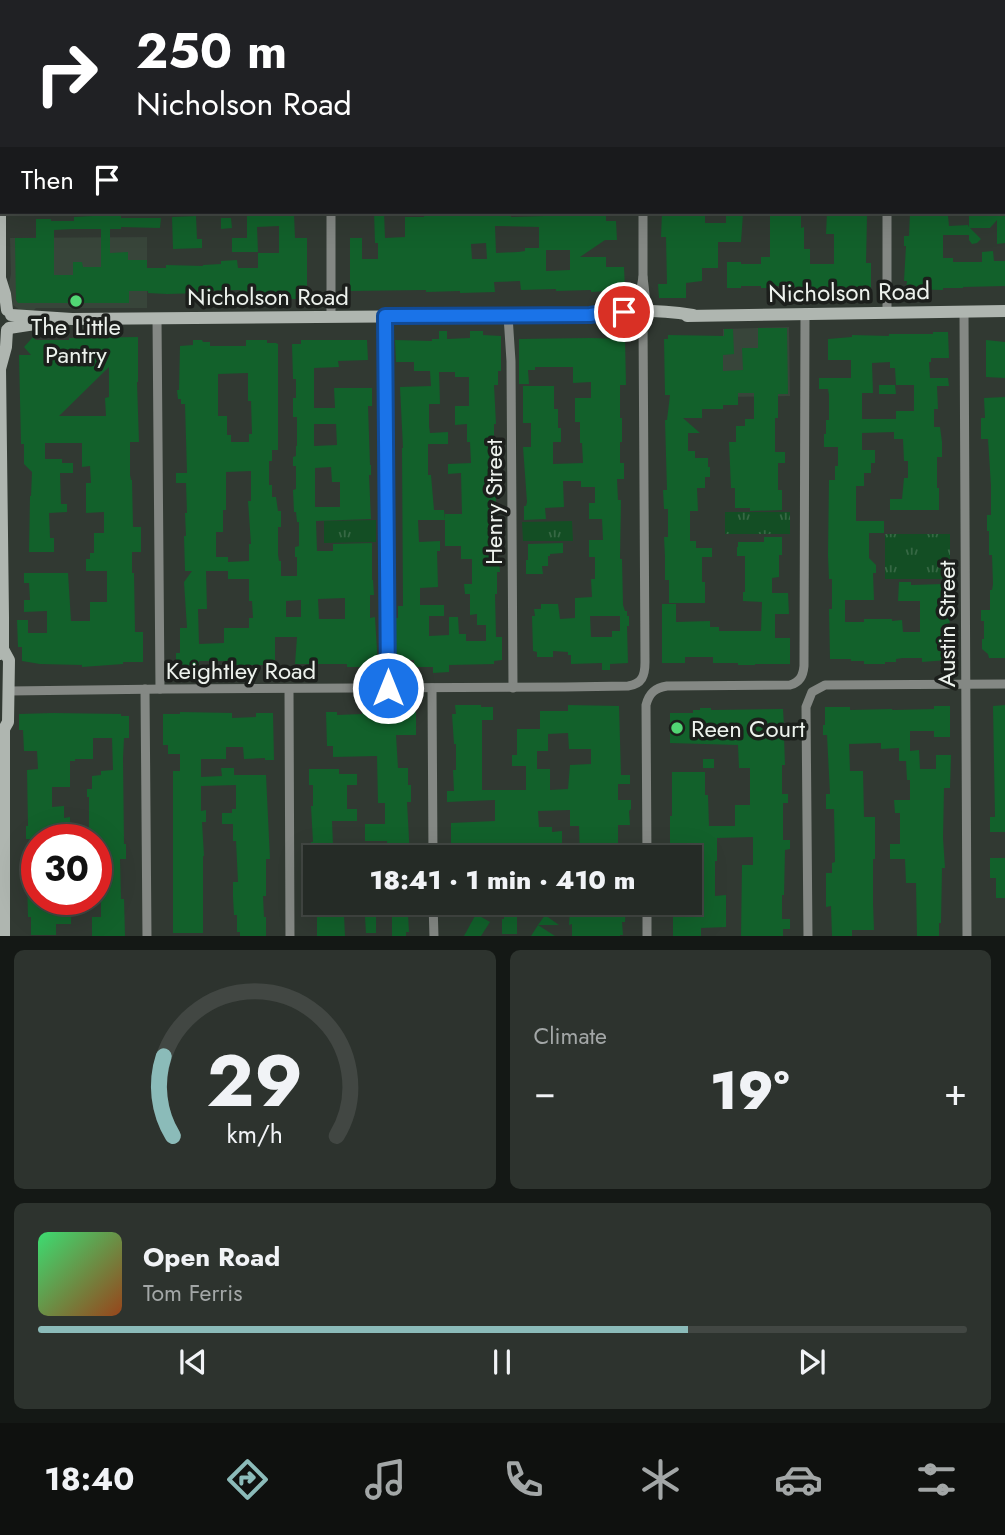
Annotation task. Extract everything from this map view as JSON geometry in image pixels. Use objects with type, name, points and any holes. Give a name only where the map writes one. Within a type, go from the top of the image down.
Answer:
[{"type":"main road","points":[[0,203],[0,279],[5,294],[6,321],[6,347],[0,368],[2,652],[9,660],[8,722],[2,727],[5,936]]},
{"type":"main road","name":"Nicholson Road","points":[[6,321],[590,315],[611,319],[643,314],[669,319],[693,315],[1005,311]]},
{"type":"street","points":[[331,214],[331,317]]},
{"type":"street","points":[[643,214],[643,314]]},
{"type":"street","points":[[887,214],[887,313]]},
{"type":"street","name":"Austin Street","points":[[964,312],[967,936]]},
{"type":"street","points":[[647,845],[647,697],[659,687],[667,686],[790,685],[800,680],[803,674],[805,313]]},
{"type":"street","name":"Keightley Road","points":[[9,691],[636,685],[645,673],[643,314]]},
{"type":"street","points":[[385,316],[388,688]]},
{"type":"street","name":"Henry Street","points":[[508,316],[511,375],[513,688]]},
{"type":"street","points":[[158,318],[160,689]]},
{"type":"street","points":[[808,936],[806,707],[812,692],[825,685],[1005,684]]},
{"type":"street","points":[[432,688],[433,845]]},
{"type":"street","points":[[145,689],[147,936]]},
{"type":"street","points":[[289,689],[290,936]]},
{"type":"street","points":[[433,915],[433,936]]},
{"type":"street","points":[[647,915],[647,936]]},
{"type":"shaded area","points":[[147,237],[147,308],[36,308],[33,311],[20,310],[13,305],[9,284],[10,238]]},
{"type":"shaded area","points":[[789,327],[790,396],[723,397],[723,329]]},
{"type":"green space","points":[[725,512],[790,512],[790,534],[725,534]]},
{"type":"green space","points":[[376,520],[376,542],[324,543],[324,521]]},
{"type":"green space","points":[[572,521],[573,541],[523,541],[522,522]]},
{"type":"green space","points":[[885,534],[950,534],[950,579],[885,579]]},
{"type":"building","points":[[294,214],[295,238],[307,238],[305,299],[281,299],[280,292],[240,294],[240,290],[167,294],[129,291],[129,303],[18,303],[16,300],[15,238],[36,238],[36,219],[74,221],[74,217],[109,215],[121,218],[161,218],[160,228],[110,229],[110,253],[128,252],[128,260],[147,260],[147,268],[166,268],[166,265],[203,266],[237,260],[238,268],[258,268],[258,253],[279,253],[279,226],[257,227],[258,252],[232,252],[232,238],[247,238],[247,215]],"holes":[[[101,229],[101,267],[83,267],[82,262],[73,262],[73,275],[54,275],[54,230]]]},
{"type":"building","points":[[374,214],[384,214],[385,238],[405,237],[405,217],[440,214],[511,217],[606,214],[606,221],[616,221],[617,240],[605,240],[580,257],[606,257],[606,267],[624,267],[625,290],[521,290],[520,281],[494,282],[495,292],[350,291],[350,238],[362,238],[362,259],[378,259],[378,243],[375,243]],"holes":[[[495,226],[539,227],[539,248],[496,253]],[[486,243],[487,259],[472,259],[471,244]],[[546,250],[570,250],[570,270],[546,271]]]},
{"type":"building","points":[[662,214],[705,214],[705,223],[726,223],[726,214],[743,214],[741,242],[718,242],[718,268],[702,268],[702,281],[686,283],[686,298],[659,298],[658,284],[667,284],[666,237],[661,237]]},
{"type":"building","points":[[770,214],[801,214],[804,249],[810,249],[810,264],[834,264],[834,234],[826,234],[827,214],[863,214],[867,216],[866,263],[871,263],[871,288],[863,288],[863,292],[831,289],[831,292],[823,293],[811,289],[795,289],[795,286],[727,288],[727,262],[761,264],[761,257],[770,257]]},
{"type":"building","points":[[910,214],[946,214],[949,226],[969,227],[969,215],[1005,214],[1005,243],[997,244],[997,220],[990,228],[970,228],[981,239],[977,243],[972,244],[969,235],[943,235],[943,258],[953,258],[953,262],[982,262],[982,252],[993,251],[994,261],[1005,261],[1005,286],[943,290],[906,289],[904,236],[909,236]]},
{"type":"building","points":[[196,216],[197,239],[202,239],[202,248],[173,249],[172,217]]},
{"type":"building","points":[[221,218],[231,218],[232,228],[221,229]]},
{"type":"building","points":[[758,328],[787,328],[788,394],[778,394],[778,418],[775,418],[775,452],[785,452],[785,463],[778,463],[778,490],[782,490],[782,510],[750,511],[750,508],[735,508],[735,488],[731,488],[729,442],[736,442],[736,426],[745,426],[745,419],[754,419],[754,393],[738,393],[738,405],[723,405],[723,409],[702,409],[702,418],[683,418],[700,433],[688,433],[688,451],[695,451],[695,458],[708,458],[710,467],[710,477],[705,477],[705,488],[697,488],[698,511],[690,511],[690,541],[696,541],[696,548],[712,548],[712,557],[702,557],[705,603],[669,603],[669,580],[665,580],[664,537],[668,537],[668,509],[664,509],[663,490],[667,490],[665,420],[670,395],[665,395],[664,339],[668,339],[668,335],[724,336],[724,329],[733,329],[734,354],[723,355],[723,371],[743,370],[742,348],[758,348]]},
{"type":"building","points":[[439,331],[447,331],[447,339],[470,338],[470,331],[501,336],[501,371],[498,371],[498,385],[494,385],[496,424],[493,442],[496,491],[494,544],[500,572],[497,572],[495,594],[496,637],[502,637],[502,660],[494,661],[494,664],[449,665],[449,672],[433,673],[433,667],[414,667],[414,660],[396,660],[395,618],[398,618],[398,606],[403,606],[403,448],[400,387],[431,386],[430,371],[414,371],[414,362],[396,362],[395,340],[439,339]],"holes":[[[439,372],[455,372],[455,377],[469,377],[469,406],[455,406],[455,425],[467,424],[471,463],[448,464],[448,474],[461,473],[462,514],[445,514],[445,520],[444,510],[434,510],[431,475],[428,475],[428,444],[448,444],[448,432],[430,433],[429,404],[440,404]],[[418,520],[445,520],[445,546],[461,546],[461,559],[472,559],[472,584],[464,584],[465,594],[470,594],[470,615],[477,614],[477,625],[486,625],[486,641],[466,641],[466,634],[459,634],[458,617],[449,617],[449,635],[429,636],[429,616],[444,616],[444,605],[420,605],[420,588],[438,587],[437,551],[440,551],[440,541],[419,542]]]},
{"type":"building","points":[[948,332],[949,358],[931,358],[929,362],[930,378],[948,378],[949,386],[937,386],[938,409],[934,409],[934,427],[940,427],[942,442],[942,457],[937,457],[939,510],[890,510],[890,499],[902,499],[904,478],[908,478],[908,461],[904,461],[903,439],[894,439],[894,432],[862,433],[862,450],[875,450],[875,463],[871,463],[871,473],[864,473],[864,486],[856,486],[856,521],[884,521],[884,533],[869,533],[869,558],[876,565],[876,573],[873,573],[874,600],[845,600],[845,622],[864,622],[864,619],[902,620],[903,632],[920,632],[920,601],[898,601],[899,582],[911,582],[911,585],[943,584],[943,606],[949,606],[948,660],[922,662],[922,658],[903,658],[885,664],[864,664],[864,661],[851,659],[830,659],[829,609],[832,609],[832,579],[829,579],[828,555],[829,480],[835,480],[838,447],[824,447],[826,420],[829,420],[829,395],[828,389],[819,389],[819,378],[851,378],[851,360],[828,360],[828,339],[852,335]],"holes":[[[890,362],[890,368],[895,368],[896,385],[914,385],[914,411],[896,411],[896,419],[862,419],[862,393],[873,393],[872,363]]]},
{"type":"building","points":[[33,337],[36,340],[69,340],[138,337],[139,442],[130,442],[130,475],[133,527],[141,527],[141,552],[132,552],[132,573],[135,632],[143,632],[143,662],[82,667],[22,661],[22,647],[18,647],[17,620],[28,620],[28,633],[47,633],[47,611],[24,612],[24,600],[30,600],[29,583],[24,583],[24,573],[68,573],[71,621],[90,621],[90,602],[107,602],[107,571],[86,571],[86,559],[90,559],[90,553],[94,553],[94,533],[104,533],[104,512],[86,513],[86,483],[91,483],[90,466],[82,467],[82,443],[45,443],[45,459],[62,459],[62,463],[73,463],[73,473],[60,473],[61,504],[67,504],[67,512],[49,513],[50,538],[54,538],[54,552],[29,552],[32,472],[24,464],[24,444],[21,444],[19,355],[31,355],[24,347]],"holes":[[[109,367],[109,397],[105,398],[106,416],[59,416]]]},
{"type":"building","points":[[519,339],[625,339],[626,385],[620,385],[620,463],[624,463],[624,479],[617,479],[618,500],[621,500],[620,559],[623,605],[629,616],[628,663],[610,664],[610,670],[602,670],[602,663],[571,664],[571,655],[568,655],[568,652],[553,651],[553,657],[537,657],[537,652],[533,651],[534,609],[541,609],[541,604],[558,604],[560,619],[575,618],[575,598],[592,597],[591,579],[595,579],[595,557],[589,557],[589,540],[603,540],[602,519],[589,519],[589,503],[595,503],[595,487],[581,487],[581,481],[563,481],[564,507],[545,508],[546,519],[524,520],[524,506],[527,502],[523,447],[531,447],[531,423],[523,423],[523,386],[554,386],[554,409],[558,409],[561,442],[553,442],[553,464],[583,463],[580,422],[575,422],[575,398],[591,398],[591,382],[573,383],[573,367],[535,367],[535,370],[528,370],[529,384],[519,384]],"holes":[[[590,616],[620,616],[620,631],[612,631],[612,637],[591,637]]]},
{"type":"building","points":[[193,340],[210,342],[210,346],[246,346],[246,340],[267,340],[267,343],[278,344],[278,450],[272,450],[272,461],[269,461],[269,485],[272,485],[272,497],[276,497],[278,511],[281,511],[278,554],[281,576],[297,576],[295,547],[299,546],[299,522],[294,512],[296,466],[293,466],[293,457],[296,456],[297,446],[297,417],[293,417],[296,379],[293,379],[292,344],[301,344],[301,340],[367,340],[368,360],[338,361],[339,367],[314,368],[314,408],[335,408],[334,388],[372,388],[372,406],[368,406],[371,519],[316,521],[317,551],[333,551],[333,544],[372,543],[374,595],[370,595],[370,618],[375,617],[378,667],[295,664],[297,637],[275,637],[275,665],[233,665],[233,668],[224,668],[224,661],[199,661],[199,668],[176,668],[176,653],[180,653],[180,628],[187,628],[184,582],[192,571],[185,571],[186,483],[176,483],[176,473],[187,473],[185,404],[181,404],[181,399],[178,399],[177,390],[180,346],[193,345]],"holes":[[[248,373],[252,434],[249,434],[249,442],[231,442],[231,435],[227,435],[227,416],[218,416],[218,374]],[[314,424],[336,424],[337,445],[314,446]],[[331,467],[332,482],[340,482],[340,507],[315,507],[315,468]],[[251,471],[251,501],[248,501],[251,544],[249,561],[228,562],[228,557],[216,557],[216,532],[223,532],[223,510],[226,510],[226,472]],[[206,571],[228,571],[228,579],[249,579],[249,601],[252,601],[253,618],[249,618],[249,628],[224,628],[224,643],[199,644],[198,609],[207,609]],[[345,598],[345,619],[319,619],[318,599]],[[301,600],[301,617],[286,617],[286,601]]]},
{"type":"building","points":[[986,340],[1005,342],[1005,378],[986,377]]},
{"type":"building","points":[[879,385],[895,385],[896,394],[879,394]]},
{"type":"building","points":[[1005,397],[1005,658],[989,658],[982,649],[984,621],[981,621],[981,610],[990,610],[990,590],[993,584],[992,555],[989,555],[987,531],[987,515],[991,515],[991,486],[988,439],[981,439],[981,418],[985,418],[984,398]]},
{"type":"building","points":[[764,537],[782,537],[779,577],[772,578],[772,593],[788,593],[789,614],[775,614],[775,638],[790,638],[790,664],[713,663],[713,657],[685,657],[685,663],[662,663],[662,604],[676,604],[676,622],[710,621],[710,627],[719,627],[719,631],[761,631],[762,602],[743,601],[745,556],[737,556],[737,547],[738,542],[764,542]]},
{"type":"building","points":[[563,543],[563,553],[548,556],[548,566],[542,566],[543,574],[526,574],[528,544]]},
{"type":"building","points":[[455,705],[493,707],[493,720],[482,720],[482,790],[526,790],[526,766],[512,766],[512,755],[517,755],[517,729],[540,729],[540,711],[568,711],[568,705],[619,706],[621,775],[630,775],[630,784],[618,784],[618,800],[631,800],[631,809],[630,825],[618,825],[618,845],[580,845],[579,826],[570,826],[570,810],[538,811],[539,827],[552,827],[552,832],[562,831],[562,845],[451,845],[451,823],[495,821],[495,800],[447,802],[447,791],[454,791],[453,770],[456,770],[452,714],[456,714]],"holes":[[[568,733],[569,749],[591,749],[591,764],[570,765],[568,789],[550,790],[550,769],[537,769],[537,751],[548,751],[548,734]]]},
{"type":"building","points":[[1005,705],[1005,832],[990,832],[990,817],[995,817],[993,706]]},
{"type":"building","points":[[934,706],[950,706],[950,737],[934,737],[934,731],[910,731],[910,751],[919,750],[920,769],[936,769],[936,755],[951,755],[950,788],[944,788],[945,868],[942,868],[939,936],[917,936],[916,883],[906,883],[905,859],[890,859],[890,844],[900,844],[900,813],[895,813],[894,800],[910,800],[910,780],[907,780],[906,761],[899,761],[899,748],[881,749],[881,743],[849,744],[850,771],[863,771],[864,817],[875,817],[874,930],[852,930],[852,936],[832,936],[831,906],[826,907],[826,873],[832,873],[832,863],[835,862],[834,809],[826,809],[826,794],[830,794],[827,735],[823,735],[825,707],[892,710],[934,709]]},
{"type":"building","points":[[783,709],[786,737],[782,794],[788,794],[788,803],[783,803],[783,840],[790,840],[790,849],[785,850],[782,919],[790,919],[790,929],[783,929],[783,936],[741,936],[742,865],[753,865],[753,837],[717,838],[715,896],[726,895],[726,927],[701,928],[701,936],[673,936],[673,915],[702,915],[702,845],[670,845],[672,772],[705,772],[709,826],[735,826],[735,805],[750,805],[750,768],[739,768],[738,745],[670,743],[670,713],[693,713],[693,710]]},
{"type":"building","points":[[362,710],[416,712],[416,735],[396,735],[398,768],[408,768],[408,785],[411,785],[411,802],[407,802],[409,845],[365,841],[365,824],[385,824],[385,803],[378,803],[377,756],[333,757],[333,746],[327,746],[326,712],[337,712],[337,715],[362,714]]},
{"type":"building","points":[[232,713],[232,718],[273,713],[274,760],[244,759],[243,747],[226,747],[226,759],[201,759],[201,777],[222,776],[221,768],[234,768],[234,775],[266,775],[270,859],[266,859],[266,896],[263,896],[266,936],[240,936],[240,932],[237,932],[233,897],[233,882],[238,882],[236,841],[233,841],[233,824],[222,824],[222,813],[232,813],[232,809],[236,809],[236,785],[201,786],[201,811],[206,810],[206,822],[202,822],[203,933],[173,933],[173,771],[180,771],[180,754],[168,754],[168,745],[163,745],[163,714]]},
{"type":"building","points":[[19,714],[129,716],[129,738],[124,738],[123,758],[126,859],[120,859],[125,936],[92,936],[92,917],[112,915],[112,824],[89,824],[87,789],[92,789],[92,776],[101,775],[101,771],[113,770],[112,738],[93,738],[93,759],[70,761],[70,787],[52,787],[52,807],[64,806],[64,818],[70,817],[70,824],[28,824],[27,770],[38,769],[37,751],[24,751],[23,730],[19,730]]},
{"type":"building","points":[[703,759],[714,759],[714,768],[703,768]]},
{"type":"building","points":[[309,769],[339,769],[339,774],[357,774],[357,785],[347,785],[347,809],[357,809],[357,821],[332,821],[333,845],[311,845],[313,785],[309,785]]},
{"type":"building","points":[[990,858],[1005,858],[1005,898],[996,898],[996,878],[990,878]]},
{"type":"building","points":[[71,915],[71,924],[56,924],[56,935],[31,935],[31,917],[28,917]]},
{"type":"building","points":[[317,915],[344,915],[345,936],[317,936]]},
{"type":"building","points":[[392,915],[408,915],[409,932],[406,932],[406,936],[392,936]]},
{"type":"building","points":[[475,915],[490,922],[481,936],[464,936]]},
{"type":"building","points":[[504,915],[517,915],[517,934],[502,934]]},
{"type":"building","points":[[545,915],[559,925],[538,925]]},
{"type":"building","points":[[570,915],[625,915],[625,922],[622,922],[623,935],[620,936],[572,936],[572,924],[569,925]]},
{"type":"building","points":[[365,917],[376,917],[376,933],[366,933]]},
{"type":"building","points":[[538,925],[555,936],[531,936]]},
{"type":"place","name":"The Little Pantry","points":[[76,301]]},
{"type":"place","name":"Reen Court","points":[[677,728]]},
{"type":"route","points":[[388,688],[385,316],[590,315],[624,312]]}]
